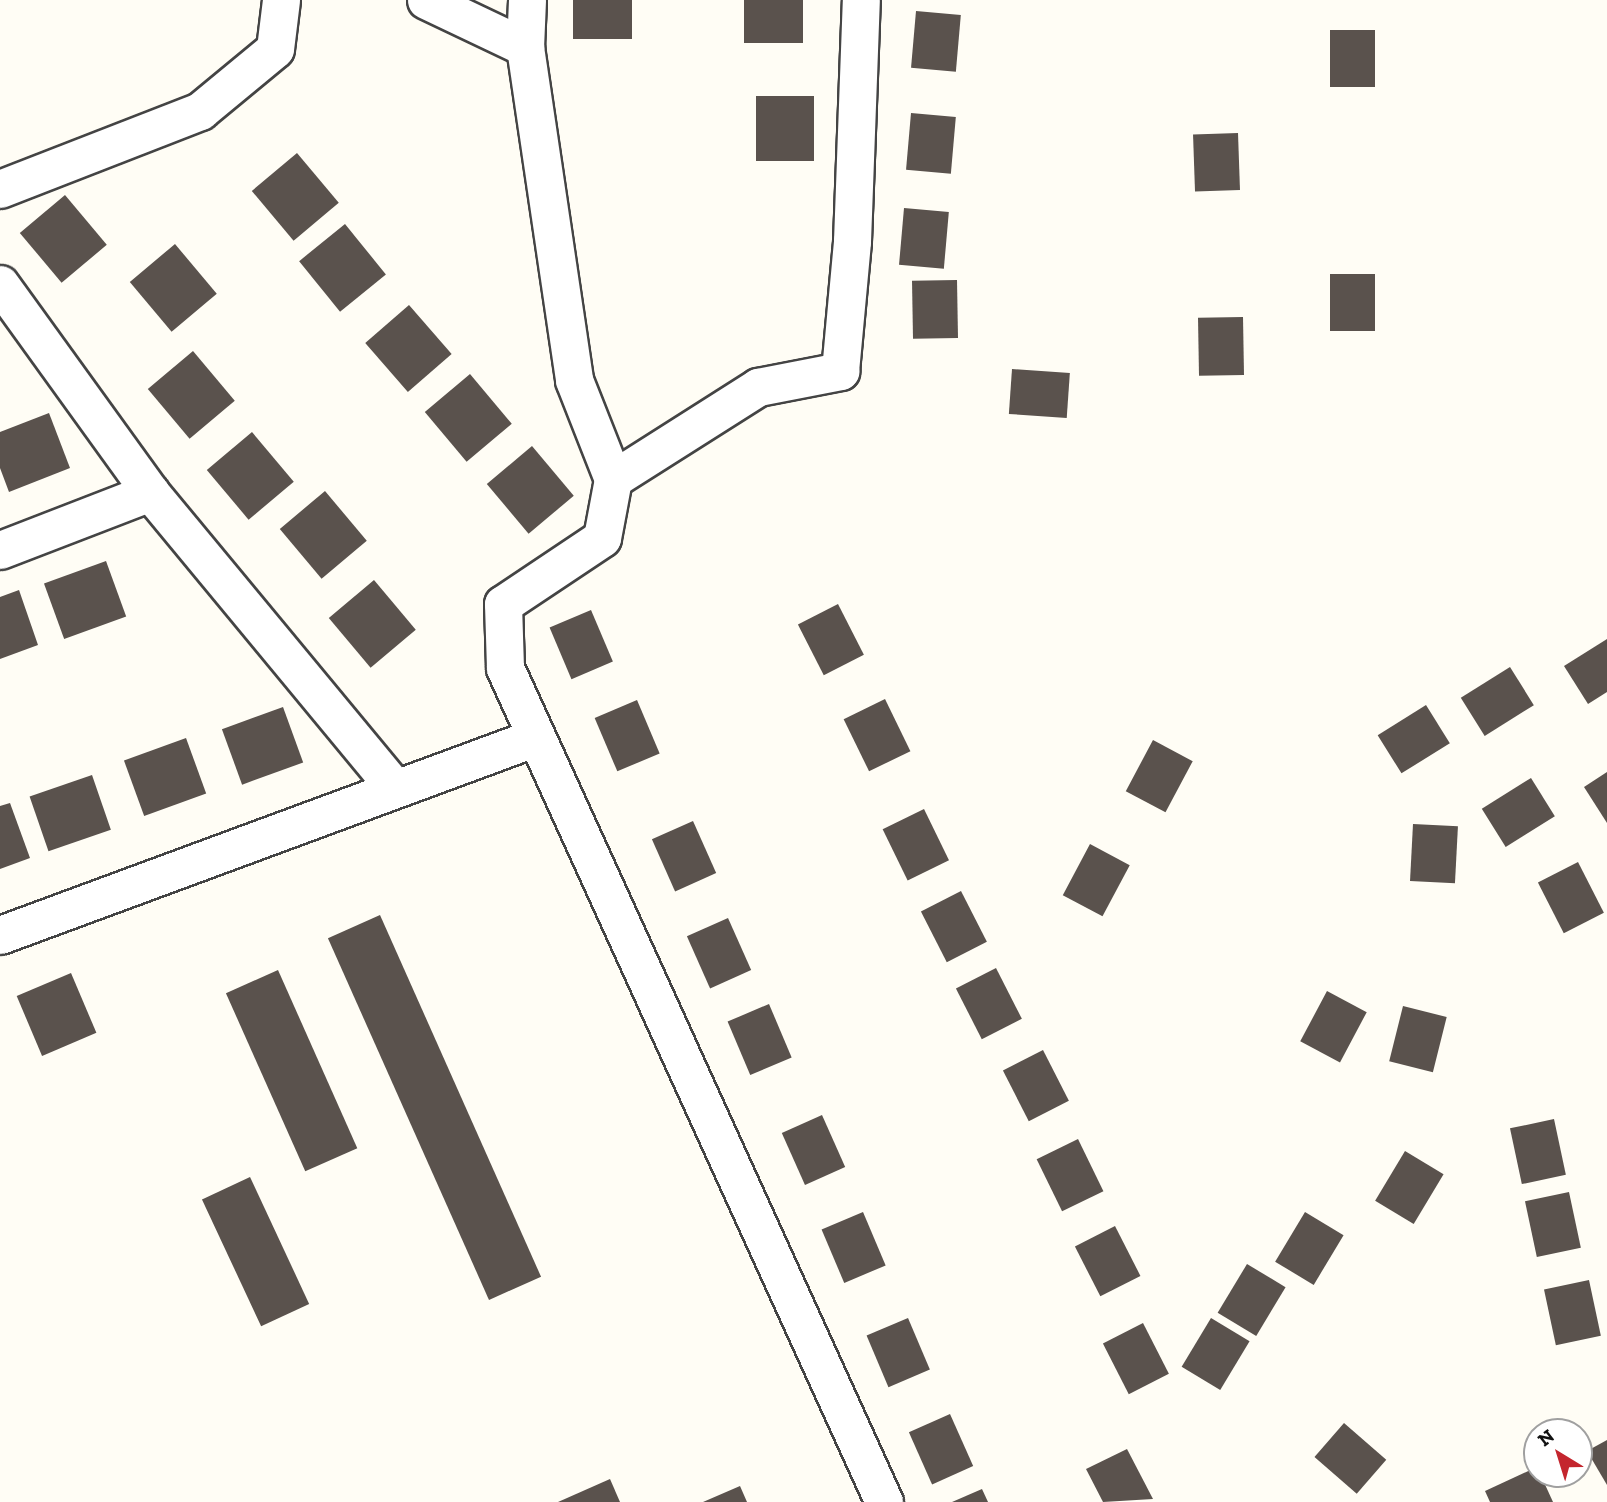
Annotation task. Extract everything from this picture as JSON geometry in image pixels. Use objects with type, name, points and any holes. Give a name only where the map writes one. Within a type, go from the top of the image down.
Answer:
[{"type":"street","points":[[0,189],[200,111],[275,49],[281,0]]},
{"type":"street","points":[[426,0],[525,47]]},
{"type":"street","points":[[527,0],[525,47],[574,380],[613,479],[602,538],[503,604],[505,668],[884,1502]]},
{"type":"street","points":[[613,479],[758,387],[840,371],[852,241],[861,0]]},
{"type":"street","points":[[0,284],[150,492],[395,788]]},
{"type":"street","points":[[0,550],[150,492]]},
{"type":"street","points":[[0,935],[536,737]]},
{"type":"building","points":[[573,0],[632,0],[632,39],[573,39]]},
{"type":"building","points":[[744,0],[803,0],[803,43],[744,43]]},
{"type":"building","points":[[916,11],[961,15],[956,72],[911,68]]},
{"type":"building","points":[[1330,30],[1375,30],[1375,87],[1330,87]]},
{"type":"building","points":[[756,96],[814,96],[814,161],[756,161]]},
{"type":"building","points":[[911,113],[956,117],[951,174],[906,170]]},
{"type":"building","points":[[1238,133],[1240,190],[1195,192],[1193,135]]},
{"type":"building","points":[[297,153],[339,203],[294,241],[252,191]]},
{"type":"building","points":[[65,195],[107,245],[62,283],[20,233]]},
{"type":"building","points":[[904,208],[949,212],[944,269],[899,265]]},
{"type":"building","points":[[345,224],[386,275],[340,312],[299,261]]},
{"type":"building","points":[[175,244],[217,294],[172,332],[130,282]]},
{"type":"building","points":[[1330,274],[1375,274],[1375,331],[1330,331]]},
{"type":"building","points":[[957,280],[958,338],[913,339],[912,281]]},
{"type":"building","points":[[409,305],[452,354],[408,392],[365,343]]},
{"type":"building","points":[[1243,317],[1244,375],[1199,376],[1198,318]]},
{"type":"building","points":[[193,351],[235,401],[190,439],[148,389]]},
{"type":"building","points":[[1012,369],[1070,373],[1067,418],[1009,414]]},
{"type":"building","points":[[470,374],[512,424],[467,462],[425,412]]},
{"type":"building","points":[[49,413],[70,468],[9,492],[0,468],[0,432]]},
{"type":"building","points":[[252,432],[294,482],[249,520],[207,470]]},
{"type":"building","points":[[532,446],[574,496],[529,534],[487,484]]},
{"type":"building","points":[[325,491],[367,541],[322,579],[280,529]]},
{"type":"building","points":[[106,561],[126,616],[64,639],[44,584]]},
{"type":"building","points":[[374,580],[416,630],[371,668],[329,618]]},
{"type":"building","points":[[19,590],[38,645],[0,659],[0,597]]},
{"type":"building","points":[[838,604],[864,655],[824,675],[798,624]]},
{"type":"building","points":[[591,610],[613,662],[571,679],[550,628]]},
{"type":"building","points":[[1607,639],[1607,692],[1588,704],[1564,666]]},
{"type":"building","points":[[1510,667],[1534,705],[1485,736],[1461,698]]},
{"type":"building","points":[[885,699],[910,751],[869,771],[844,719]]},
{"type":"building","points":[[637,700],[660,753],[617,771],[595,718]]},
{"type":"building","points":[[1426,705],[1450,743],[1402,773],[1378,735]]},
{"type":"building","points":[[283,707],[303,762],[242,785],[222,729]]},
{"type":"building","points":[[186,738],[206,793],[144,816],[124,761]]},
{"type":"building","points":[[1153,740],[1193,761],[1166,812],[1126,791]]},
{"type":"building","points":[[1607,772],[1607,823],[1584,787]]},
{"type":"building","points":[[92,775],[111,830],[48,851],[30,796]]},
{"type":"building","points":[[1531,778],[1555,816],[1506,847],[1482,809]]},
{"type":"building","points":[[10,803],[30,858],[0,869],[0,806]]},
{"type":"building","points":[[924,809],[949,860],[908,880],[883,829]]},
{"type":"building","points":[[693,821],[716,873],[675,891],[652,839]]},
{"type":"building","points":[[1413,824],[1458,826],[1455,883],[1410,881]]},
{"type":"building","points":[[1090,844],[1130,865],[1103,916],[1063,895]]},
{"type":"building","points":[[1578,862],[1604,913],[1564,933],[1538,882]]},
{"type":"building","points":[[961,891],[987,942],[947,962],[921,911]]},
{"type":"building","points":[[380,915],[541,1277],[489,1300],[328,938]]},
{"type":"building","points":[[728,918],[751,970],[710,988],[687,936]]},
{"type":"building","points":[[996,968],[1022,1019],[982,1039],[956,988]]},
{"type":"building","points":[[278,970],[357,1148],[305,1171],[226,993]]},
{"type":"building","points":[[71,973],[96,1033],[42,1056],[17,996]]},
{"type":"building","points":[[1327,991],[1367,1012],[1340,1062],[1300,1041]]},
{"type":"building","points":[[769,1004],[792,1057],[750,1075],[728,1022]]},
{"type":"building","points":[[1403,1006],[1447,1017],[1433,1072],[1389,1061]]},
{"type":"building","points":[[1043,1050],[1069,1101],[1029,1121],[1003,1070]]},
{"type":"building","points":[[822,1115],[845,1167],[805,1185],[782,1133]]},
{"type":"building","points":[[1554,1119],[1566,1175],[1522,1184],[1510,1128]]},
{"type":"building","points":[[1078,1139],[1103,1191],[1062,1211],[1037,1159]]},
{"type":"building","points":[[1405,1151],[1444,1174],[1414,1224],[1375,1201]]},
{"type":"building","points":[[250,1177],[309,1304],[261,1326],[202,1199]]},
{"type":"building","points":[[1569,1192],[1581,1248],[1537,1257],[1525,1201]]},
{"type":"building","points":[[863,1212],[886,1265],[844,1283],[822,1230]]},
{"type":"building","points":[[1305,1212],[1344,1235],[1314,1285],[1275,1262]]},
{"type":"building","points":[[1115,1226],[1140,1276],[1100,1296],[1075,1246]]},
{"type":"building","points":[[1247,1264],[1286,1287],[1256,1336],[1218,1313]]},
{"type":"building","points":[[1589,1280],[1601,1336],[1556,1345],[1544,1290]]},
{"type":"building","points":[[908,1318],[930,1370],[888,1387],[867,1336]]},
{"type":"building","points":[[1211,1318],[1250,1341],[1220,1390],[1182,1367]]},
{"type":"building","points":[[1143,1323],[1169,1374],[1129,1394],[1103,1343]]},
{"type":"building","points":[[950,1414],[973,1466],[932,1484],[909,1432]]},
{"type":"building","points":[[1344,1423],[1386,1460],[1357,1494],[1314,1457]]},
{"type":"building","points":[[1607,1440],[1607,1485],[1593,1461],[1593,1448]]},
{"type":"building","points":[[1127,1449],[1153,1499],[1103,1502],[1086,1469]]},
{"type":"building","points":[[1523,1473],[1523,1488],[1547,1488],[1553,1502],[1490,1502],[1485,1491]]},
{"type":"building","points":[[610,1479],[620,1502],[558,1502]]},
{"type":"building","points":[[740,1486],[747,1502],[703,1502]]},
{"type":"building","points":[[982,1489],[988,1502],[952,1502]]}]
